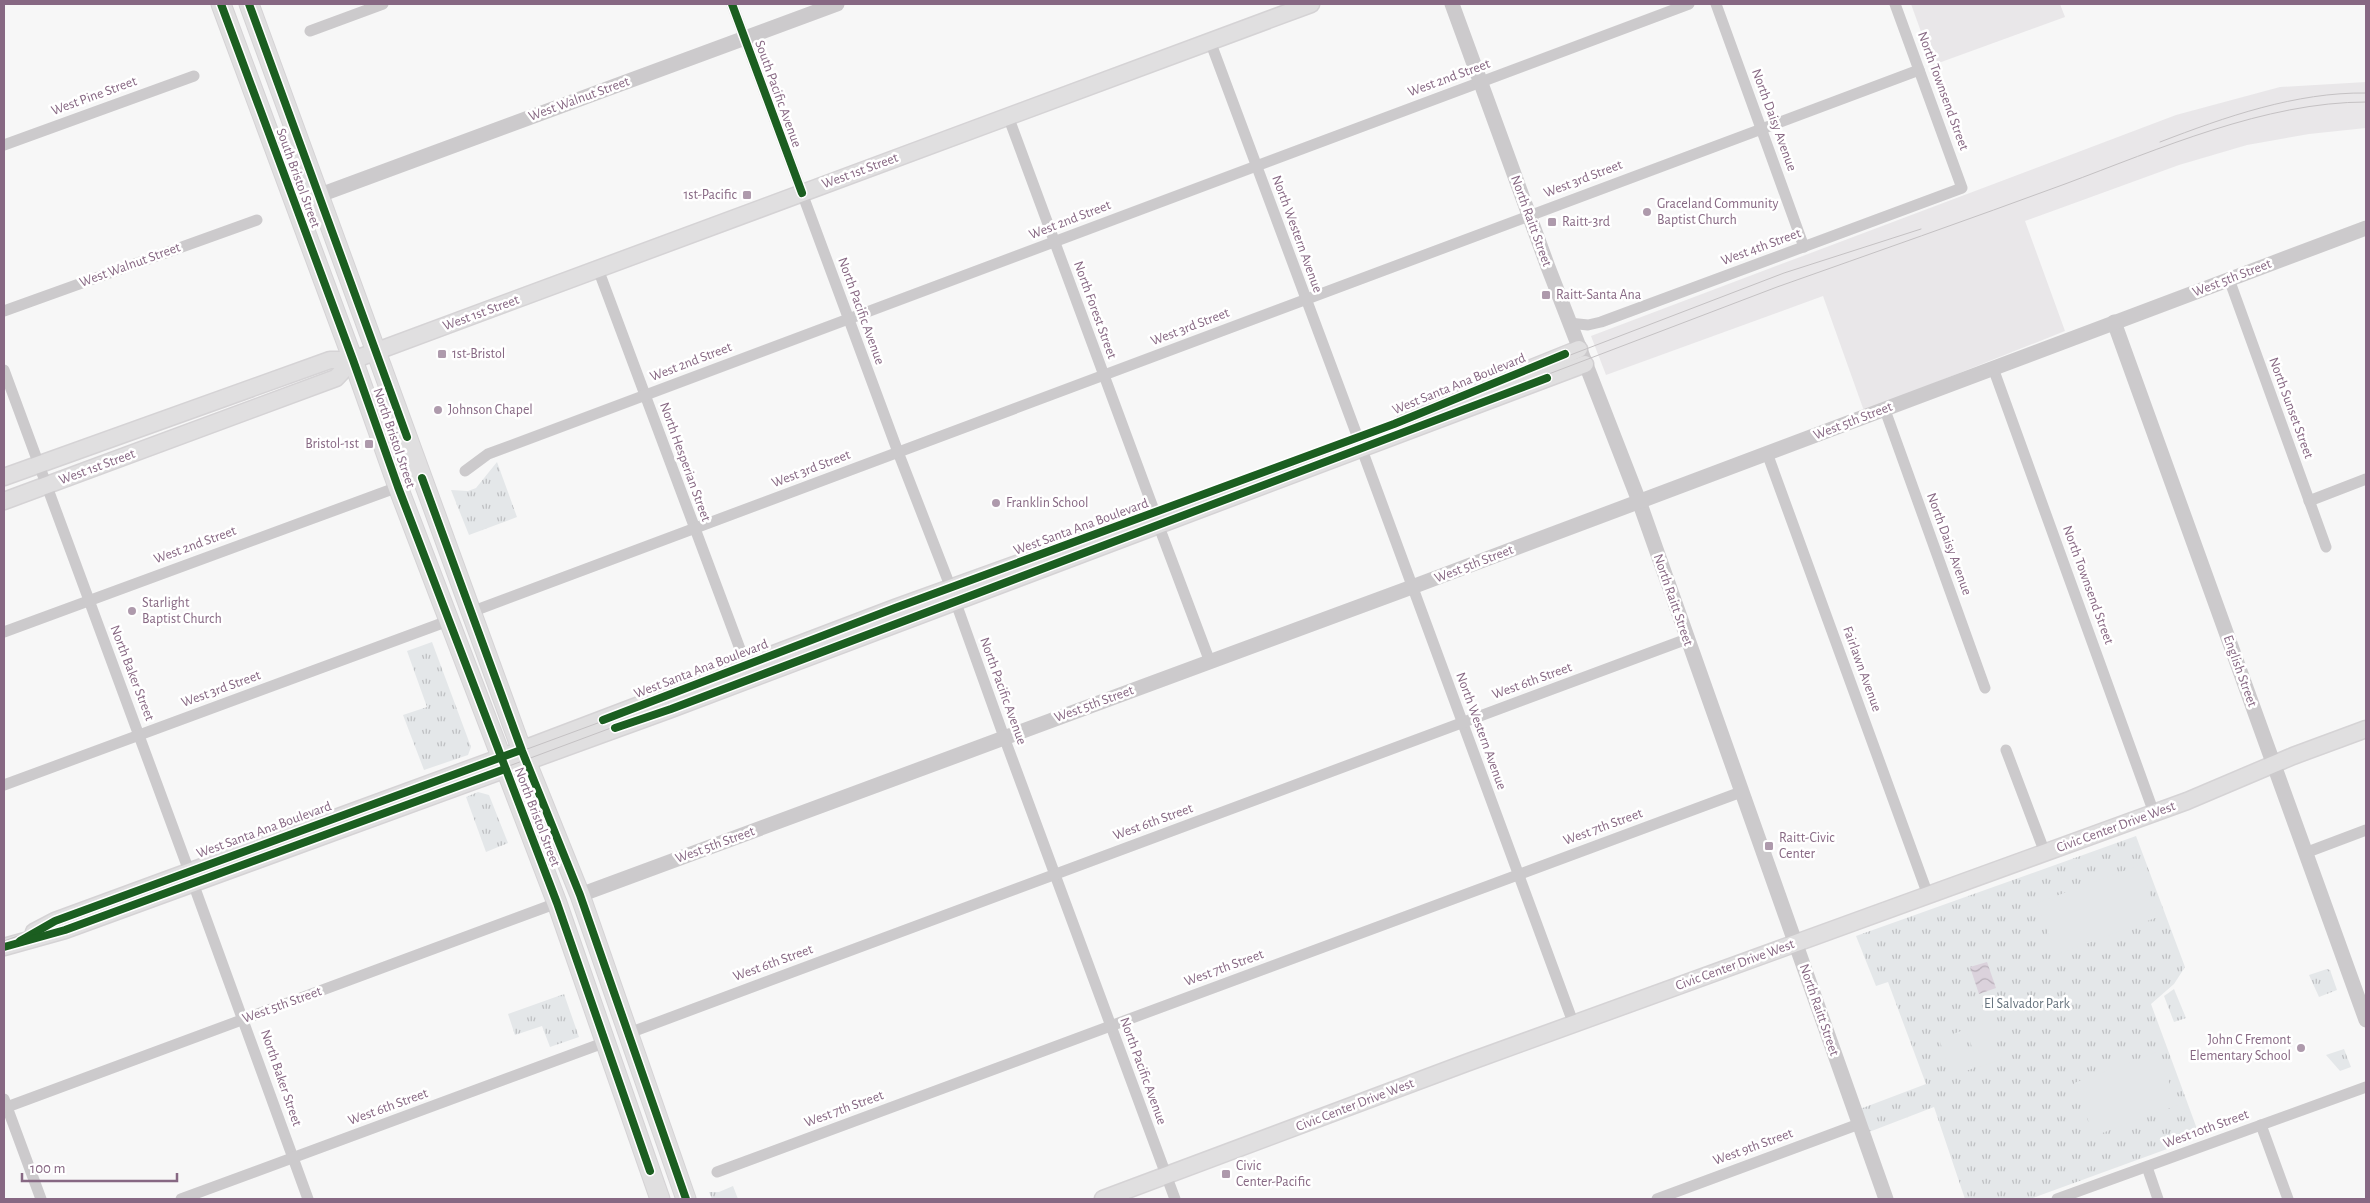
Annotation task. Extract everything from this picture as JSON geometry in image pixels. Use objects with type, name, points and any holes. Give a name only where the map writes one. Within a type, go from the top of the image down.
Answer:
[{"type":"main road","name":"South Bristol Street","points":[[221,4],[353,360]]},
{"type":"main road","name":"South Bristol Street","points":[[249,4],[320,195],[375,352]]},
{"type":"main road","name":"West 1st Street","points":[[4,477],[330,360],[353,360],[1311,4]]},
{"type":"main road","name":"North Bristol Street","points":[[375,352],[524,756],[580,895],[686,1199]]},
{"type":"main road","name":"West Santa Ana Boulevard","points":[[4,946],[65,930],[191,877],[502,763],[680,706],[953,595],[1360,442],[1582,356]]},
{"type":"main road","name":"West 1st Street","points":[[4,501],[336,378],[353,360]]},
{"type":"main road","name":"North Bristol Street","points":[[353,360],[448,621],[557,904],[660,1199]]},
{"type":"main road","name":"West Santa Ana Boulevard","points":[[524,756],[746,665],[953,595]]},
{"type":"main road","name":"Civic Center Drive West","points":[[1103,1199],[2154,813],[2273,764],[2366,729]]},
{"type":"street","points":[[310,31],[383,4]]},
{"type":"street","name":"South Pacific Avenue","points":[[732,4],[802,193]]},
{"type":"street","name":"West Walnut Street","points":[[320,195],[837,4]]},
{"type":"street","name":"North Raitt Street","points":[[1452,4],[1569,323],[1639,501],[1886,1199]]},
{"type":"street","name":"West 2nd Street","points":[[465,471],[488,454],[1689,4]]},
{"type":"street","name":"North Daisy Avenue","points":[[1716,4],[1804,247]]},
{"type":"street","name":"North Townsend Street","points":[[1895,4],[1962,188]]},
{"type":"street","name":"North Western Avenue","points":[[1210,41],[1305,300],[1360,442],[1574,1025]]},
{"type":"street","name":"West 3rd Street","points":[[471,612],[1919,70]]},
{"type":"street","name":"West Pine Street","points":[[4,145],[194,76]]},
{"type":"street","name":"North Forest Street","points":[[1008,116],[1210,662]]},
{"type":"street","name":"West 4th Street","points":[[1569,323],[1588,324],[1602,322],[1962,188]]},
{"type":"street","name":"North Pacific Avenue","points":[[802,193],[953,595],[1175,1199]]},
{"type":"street","name":"West Walnut Street","points":[[4,311],[257,220]]},
{"type":"street","name":"West 5th Street","points":[[580,895],[1412,587],[2366,228]]},
{"type":"street","name":"North Hesperian Street","points":[[598,269],[746,665]]},
{"type":"street","name":"North Sunset Street","points":[[2229,279],[2326,547]]},
{"type":"street","name":"English Street","points":[[2114,322],[2366,1020]]},
{"type":"street","name":"North Townsend Street","points":[[1994,368],[2154,813]]},
{"type":"street","name":"North Baker Street","points":[[4,370],[244,1019],[308,1199]]},
{"type":"street","name":"North Daisy Avenue","points":[[1885,410],[1985,688]]},
{"type":"street","name":"Fairlawn Avenue","points":[[1767,453],[1928,895]]},
{"type":"street","points":[[2309,501],[2366,479]]},
{"type":"street","name":"West 2nd Street","points":[[4,632],[398,487]]},
{"type":"street","name":"West 3rd Street","points":[[4,785],[448,621]]},
{"type":"street","name":"West 6th Street","points":[[629,1033],[1687,639]]},
{"type":"street","points":[[2006,750],[2045,852]]},
{"type":"street","name":"West 7th Street","points":[[717,1172],[1741,792]]},
{"type":"street","points":[[2305,853],[2366,830]]},
{"type":"street","name":"West 5th Street","points":[[5,1103],[244,1019],[557,904]]},
{"type":"street","name":"West 6th Street","points":[[181,1199],[606,1042]]},
{"type":"street","name":"West 10th Street","points":[[2057,1199],[2366,1087]]},
{"type":"street","points":[[5,1103],[41,1199]]},
{"type":"street","name":"West 9th Street","points":[[1656,1199],[1859,1124]]},
{"type":"street","points":[[2261,1125],[2288,1199]]},
{"type":"street","points":[[2146,1167],[2158,1199]]},
{"type":"shaded area","points":[[1911,4],[2060,4],[2065,17],[1933,65]]},
{"type":"shaded area","points":[[2366,82],[2366,128],[2309,134],[2247,145],[2179,165],[2025,221],[2065,331],[1864,411],[1823,296],[1606,375],[1591,336],[2176,115],[2280,87]]},
{"type":"green space","points":[[497,462],[517,517],[469,535],[451,490],[468,491],[476,488]]},
{"type":"green space","points":[[432,642],[471,747],[468,755],[424,770],[403,715],[427,707],[407,651]]},
{"type":"green space","points":[[478,792],[489,795],[508,843],[486,852],[466,797]]},
{"type":"green space","name":"El Salvador Park","points":[[2136,836],[2185,967],[2174,984],[2151,1004],[2200,1137],[2030,1199],[1965,1199],[1934,1107],[1869,1132],[1860,1109],[1926,1084],[1888,982],[1876,986],[1856,936]]},
{"type":"green space","points":[[2140,865],[2158,917],[2056,955],[2037,903]]},
{"type":"green space","points":[[2327,969],[2330,970],[2337,990],[2319,997],[2309,975]]},
{"type":"green space","points":[[2174,989],[2186,1018],[2174,1022],[2164,996]]},
{"type":"green space","points":[[564,994],[579,1037],[550,1047],[542,1026],[515,1035],[508,1014]]},
{"type":"green space","points":[[1988,1022],[2002,1059],[1979,1067],[1966,1030]]},
{"type":"green space","points":[[1961,1031],[1974,1068],[1952,1076],[1939,1039]]},
{"type":"green space","points":[[2344,1049],[2351,1067],[2340,1071],[2326,1055]]},
{"type":"green space","points":[[2157,1052],[2178,1105],[2094,1136],[2074,1083]]},
{"type":"green space","points":[[733,1186],[738,1199],[712,1199],[709,1192],[719,1192]]},
{"type":"water","points":[[1987,962],[1996,988],[1979,994],[1970,967]]},
{"type":"tram line","points":[[2160,142],[2235,115],[2287,101],[2340,94],[2366,93]]},
{"type":"tram line","points":[[4,952],[1003,582],[1777,287],[2175,143],[2251,119],[2290,110],[2328,104],[2366,102]]},
{"type":"tram line","points":[[1434,411],[1513,377],[1784,273],[1921,229]]},
{"type":"tram line","points":[[256,849],[1067,548]]},
{"type":"tram line","points":[[4,941],[115,901]]},
{"type":"cycle path","points":[[221,4],[398,487],[557,903],[650,1171]]},
{"type":"cycle path","points":[[249,4],[407,437]]},
{"type":"cycle path","points":[[732,4],[802,193]]},
{"type":"cycle path","points":[[603,720],[895,608],[1394,424],[1565,354]]},
{"type":"cycle path","points":[[615,728],[671,709],[1547,378]]},
{"type":"cycle path","points":[[422,478],[522,751],[580,895],[686,1199]]},
{"type":"cycle path","points":[[20,941],[55,921],[521,750]]},
{"type":"cycle path","points":[[4,947],[65,930],[505,769]]},
{"type":"place","name":"1st-Pacific","points":[[747,195]]},
{"type":"place","name":"Graceland Community Baptist Church","points":[[1647,212]]},
{"type":"place","name":"Raitt-3rd","points":[[1552,222]]},
{"type":"place","name":"Raitt-Santa Ana","points":[[1546,295]]},
{"type":"place","name":"1st-Bristol","points":[[442,354]]},
{"type":"place","name":"Johnson Chapel","points":[[438,410]]},
{"type":"place","name":"Bristol-1st","points":[[369,444]]},
{"type":"place","name":"Franklin School","points":[[996,503]]},
{"type":"place","name":"Starlight Baptist Church","points":[[132,611]]},
{"type":"place","name":"Raitt-Civic Center","points":[[1769,846]]},
{"type":"place","name":"John C Fremont Elementary School","points":[[2301,1048]]},
{"type":"place","name":"Civic Center-Pacific","points":[[1226,1174]]}]
